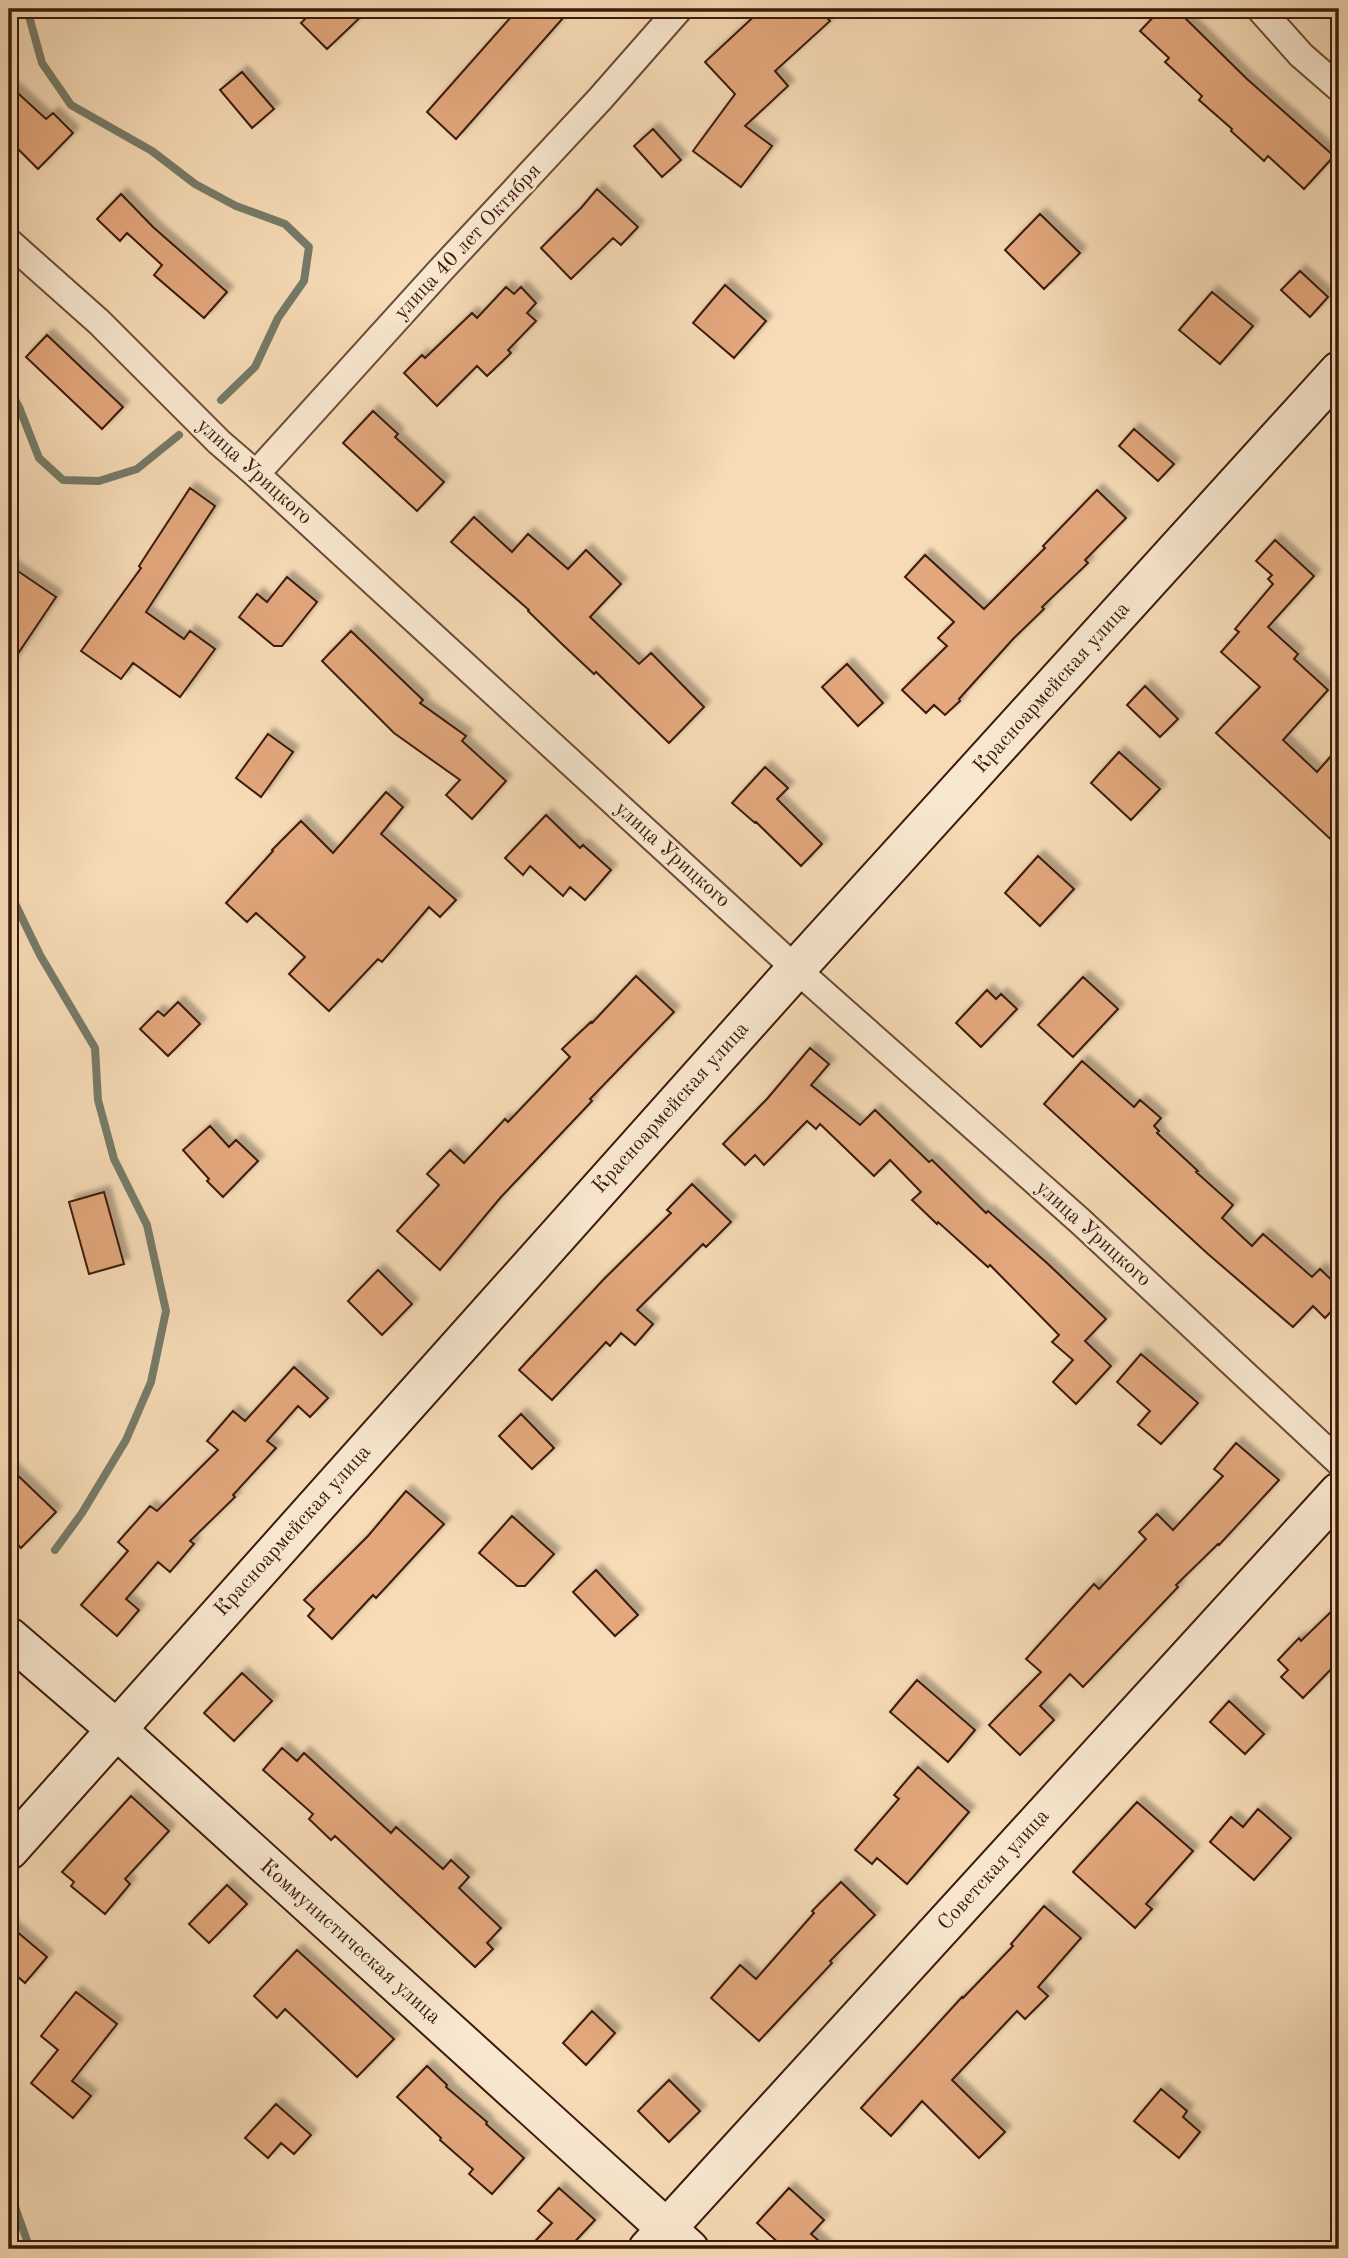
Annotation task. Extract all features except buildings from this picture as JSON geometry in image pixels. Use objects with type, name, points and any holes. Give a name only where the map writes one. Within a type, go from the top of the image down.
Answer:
[{"type":"street","name":"улица 40 лет Октября","points":[[257,474],[679,9]]},
{"type":"street","points":[[1260,9],[1301,55],[1339,88]]},
{"type":"street","name":"улица Урицкого","points":[[9,242],[99,323],[219,442],[796,969],[1080,1221],[1339,1462]]},
{"type":"street","name":"Красноармейская улица","points":[[9,1850],[796,969],[1339,371]]},
{"type":"street","name":"Советская улица","points":[[668,2242],[1339,1492]]},
{"type":"street","name":"Коммунистическая улица","points":[[9,1637],[116,1729],[668,2242]]},
{"type":"waterway","points":[[27,9],[42,63],[71,105],[152,151],[195,184],[236,206],[285,224],[309,247],[304,281],[278,318],[255,367],[221,400]]},
{"type":"waterway","points":[[9,389],[39,458],[63,480],[99,481],[137,469],[179,435]]},
{"type":"waterway","points":[[9,891],[40,955],[95,1048],[98,1100],[114,1159],[147,1225],[166,1311],[151,1382],[126,1440],[82,1513],[55,1550]]},
{"type":"waterway","points":[[9,2190],[30,2249]]}]
